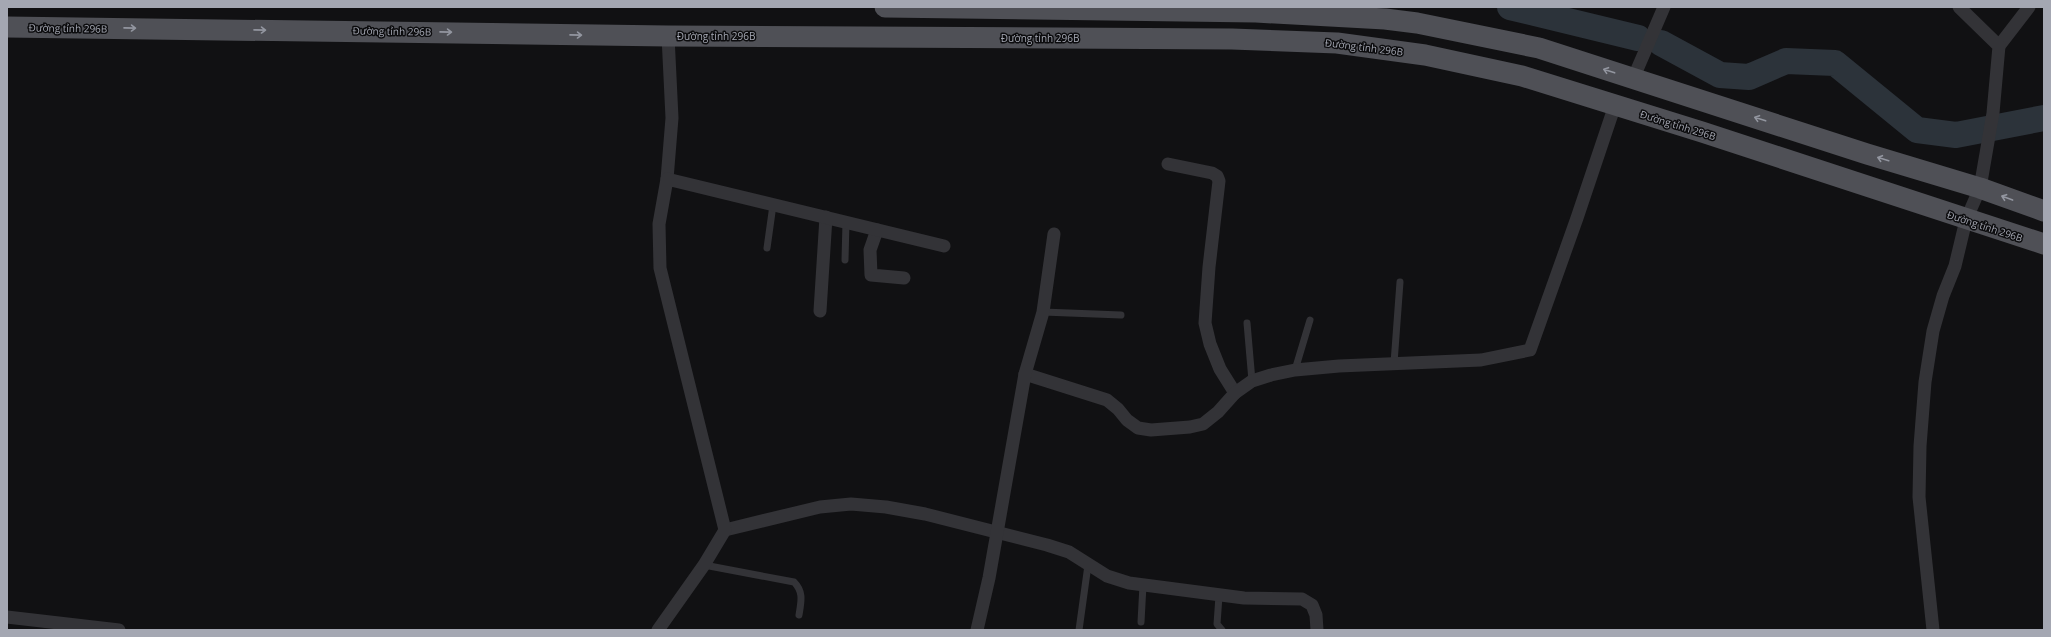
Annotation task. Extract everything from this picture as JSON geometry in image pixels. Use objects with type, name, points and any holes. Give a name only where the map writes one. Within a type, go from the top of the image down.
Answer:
[{"type":"main road","points":[[885,7],[1256,12],[1385,19],[1417,23],[1539,48],[1867,154],[1980,188],[2044,211]]},
{"type":"main road","name":"Đường tỉnh 296B","points":[[7,27],[668,36],[1232,39],[1337,43],[1425,55],[1522,76],[1791,160],[1966,220],[2044,244]]},
{"type":"street","points":[[1633,79],[1664,7]]},
{"type":"street","points":[[1958,7],[1999,46]]},
{"type":"street","points":[[1933,630],[1919,497],[1920,446],[1926,382],[1933,331],[1942,296],[1955,266],[1966,220],[1980,188],[1993,113],[1999,46],[2029,7]]},
{"type":"street","points":[[658,630],[704,565],[725,530],[660,268],[659,224],[667,179],[672,118],[668,36]]},
{"type":"street","points":[[1025,374],[1107,400],[1118,409],[1127,420],[1138,428],[1151,430],[1190,427],[1203,424],[1218,412],[1235,393],[1252,381],[1295,370],[1394,363],[1481,360],[1530,350],[1615,105]]},
{"type":"street","points":[[1168,164],[1212,173],[1217,176],[1219,181],[1209,267],[1205,323],[1210,344],[1220,369],[1235,393]]},
{"type":"street","points":[[667,179],[944,246]]},
{"type":"street","points":[[820,310],[826,217]]},
{"type":"street","points":[[877,230],[870,250],[871,275],[904,278]]},
{"type":"street","points":[[978,630],[1025,374],[1043,312],[1054,234]]},
{"type":"street","points":[[725,530],[820,507],[851,504],[925,514],[997,531],[1054,547],[1069,552],[1107,576],[1143,585],[1219,596],[1302,600],[1312,605],[1316,615],[1317,630]]},
{"type":"street","points":[[7,617],[119,630]]},
{"type":"lane","points":[[767,248],[773,205]]},
{"type":"lane","points":[[845,260],[846,222]]},
{"type":"lane","points":[[1394,363],[1400,282]]},
{"type":"lane","points":[[1043,312],[1121,315]]},
{"type":"lane","points":[[1295,370],[1310,320]]},
{"type":"lane","points":[[1247,323],[1252,381]]},
{"type":"lane","points":[[704,565],[794,582],[800,588],[802,598],[799,615]]},
{"type":"lane","points":[[1079,630],[1088,565]]},
{"type":"lane","points":[[1141,622],[1143,585]]},
{"type":"lane","points":[[1219,596],[1217,624],[1222,630]]},
{"type":"waterway","points":[[1510,7],[1638,38]]},
{"type":"waterway","points":[[1661,43],[1720,75],[1749,77],[1786,61],[1835,63],[1917,130],[1956,135],[2044,118]]}]
